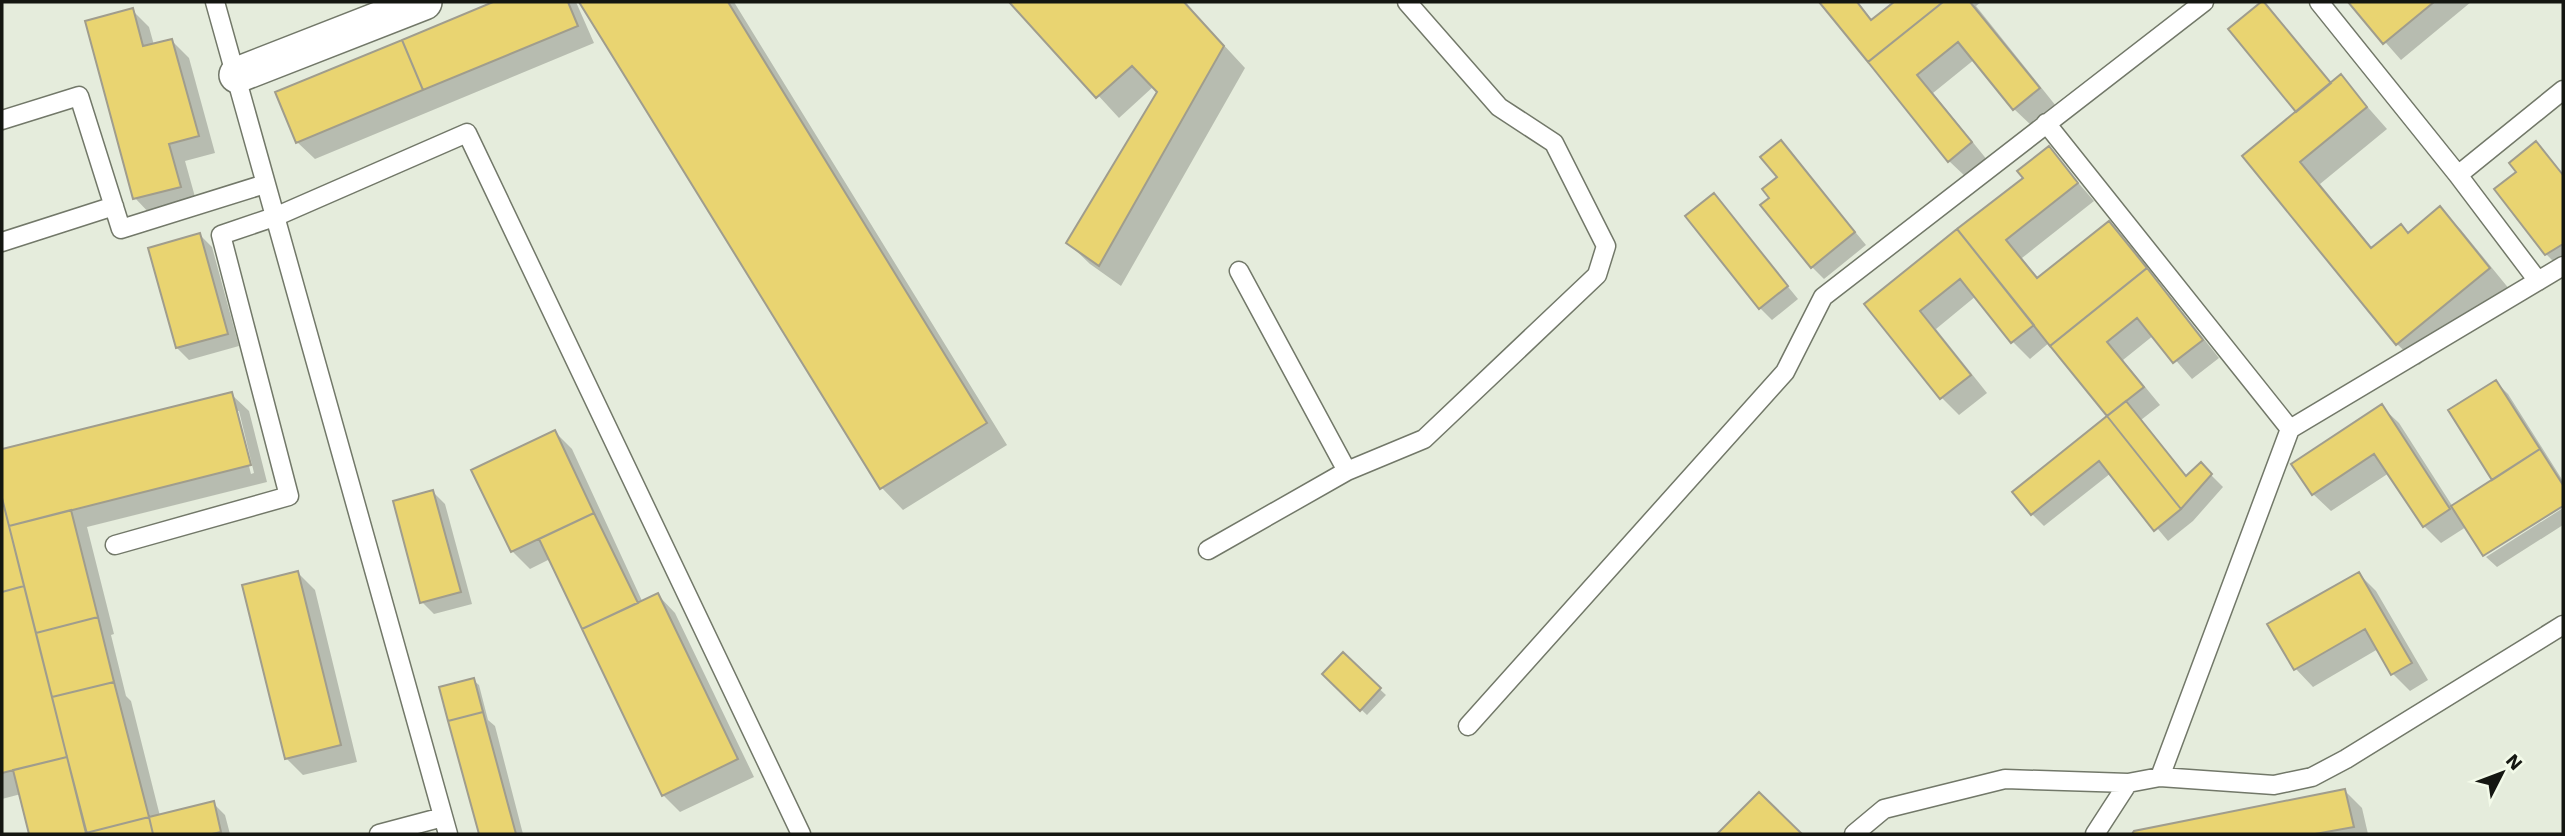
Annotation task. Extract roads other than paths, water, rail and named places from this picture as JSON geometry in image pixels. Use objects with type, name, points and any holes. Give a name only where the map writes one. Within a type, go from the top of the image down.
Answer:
[{"type":"street","points":[[237,75],[424,2]]},
{"type":"lane","points":[[215,2],[265,184],[277,216],[445,826],[379,834]]},
{"type":"lane","points":[[1208,550],[1347,471],[1424,439],[1597,275],[1606,246],[1554,142],[1499,107],[1407,2]]},
{"type":"lane","points":[[1468,726],[1785,372],[1823,298],[2204,2]]},
{"type":"lane","points":[[2319,2],[2458,174],[2538,281]]},
{"type":"lane","points":[[2458,174],[2563,90]]},
{"type":"lane","points":[[2,120],[79,96],[121,229],[265,184]]},
{"type":"lane","points":[[2046,123],[2290,429]]},
{"type":"lane","points":[[115,545],[289,496],[221,235],[277,216],[467,133],[801,834]]},
{"type":"lane","points":[[2,242],[114,206]]},
{"type":"lane","points":[[2160,777],[2290,429],[2563,266]]},
{"type":"lane","points":[[1239,271],[1347,471]]},
{"type":"lane","points":[[1854,834],[1884,808],[2005,779],[2128,783],[2160,777],[2274,785],[2312,777],[2346,759],[2563,625]]},
{"type":"lane","points":[[2095,834],[2128,783]]}]
